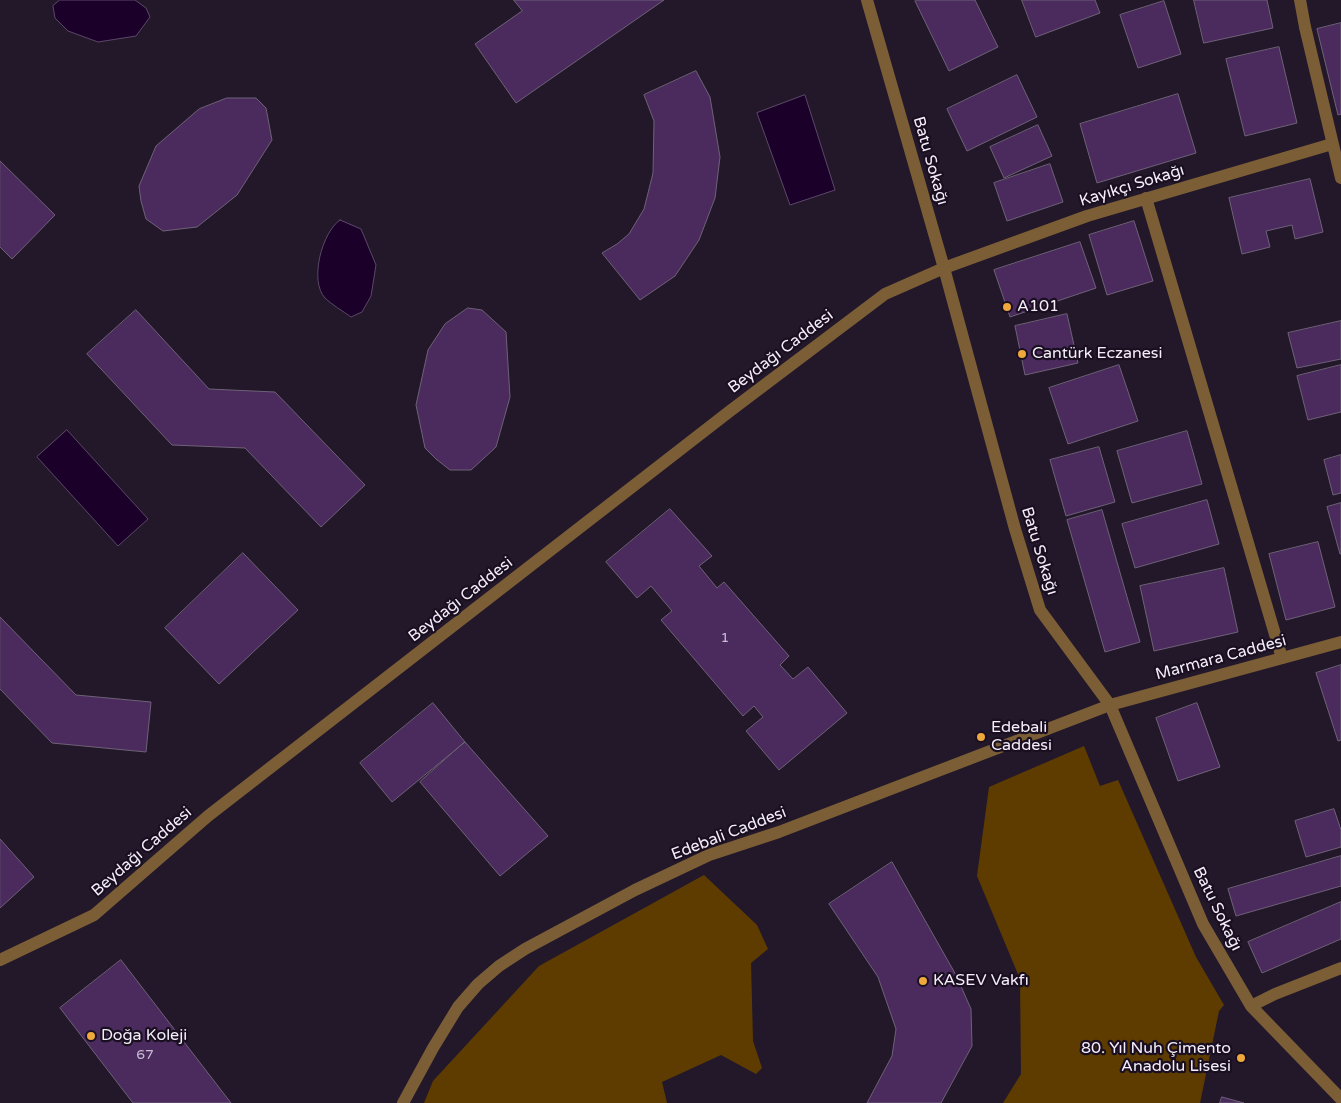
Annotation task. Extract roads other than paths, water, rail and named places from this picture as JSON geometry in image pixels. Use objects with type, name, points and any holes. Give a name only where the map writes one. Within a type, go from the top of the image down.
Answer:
[{"type":"street","name":"Batu Sokağı","points":[[867,0],[944,268],[1012,520],[1040,610],[1110,705],[1203,924],[1250,1006],[1341,1099]]},
{"type":"street","points":[[1300,0],[1341,178]]},
{"type":"street","name":"Kayıkçı Sokağı","points":[[944,268],[1087,216],[1332,144]]},
{"type":"street","points":[[1146,198],[1282,658]]},
{"type":"street","name":"Beydağı Caddesi","points":[[0,960],[94,915],[208,816],[730,411],[885,294],[944,268]]},
{"type":"street","name":"Marmara Caddesi","points":[[1110,705],[1341,642]]},
{"type":"street","name":"Edebali Caddesi","points":[[403,1103],[458,1007],[478,984],[499,966],[525,949],[635,890],[709,855],[779,832],[1110,705]]},
{"type":"street","points":[[1250,1006],[1274,994],[1341,968]]},
{"type":"place","name":"A101","points":[[1007,307]]},
{"type":"place","name":"Cantürk Eczanesi","points":[[1022,354]]},
{"type":"place","name":"Edebali̇ Caddesi̇","points":[[981,737]]},
{"type":"place","name":"KASEV Vakfı","points":[[923,981]]},
{"type":"place","name":"Doğa Koleji","points":[[91,1036]]},
{"type":"place","name":"80. Yıl Nuh Çimento Anadolu Lisesi","points":[[1241,1058]]}]
